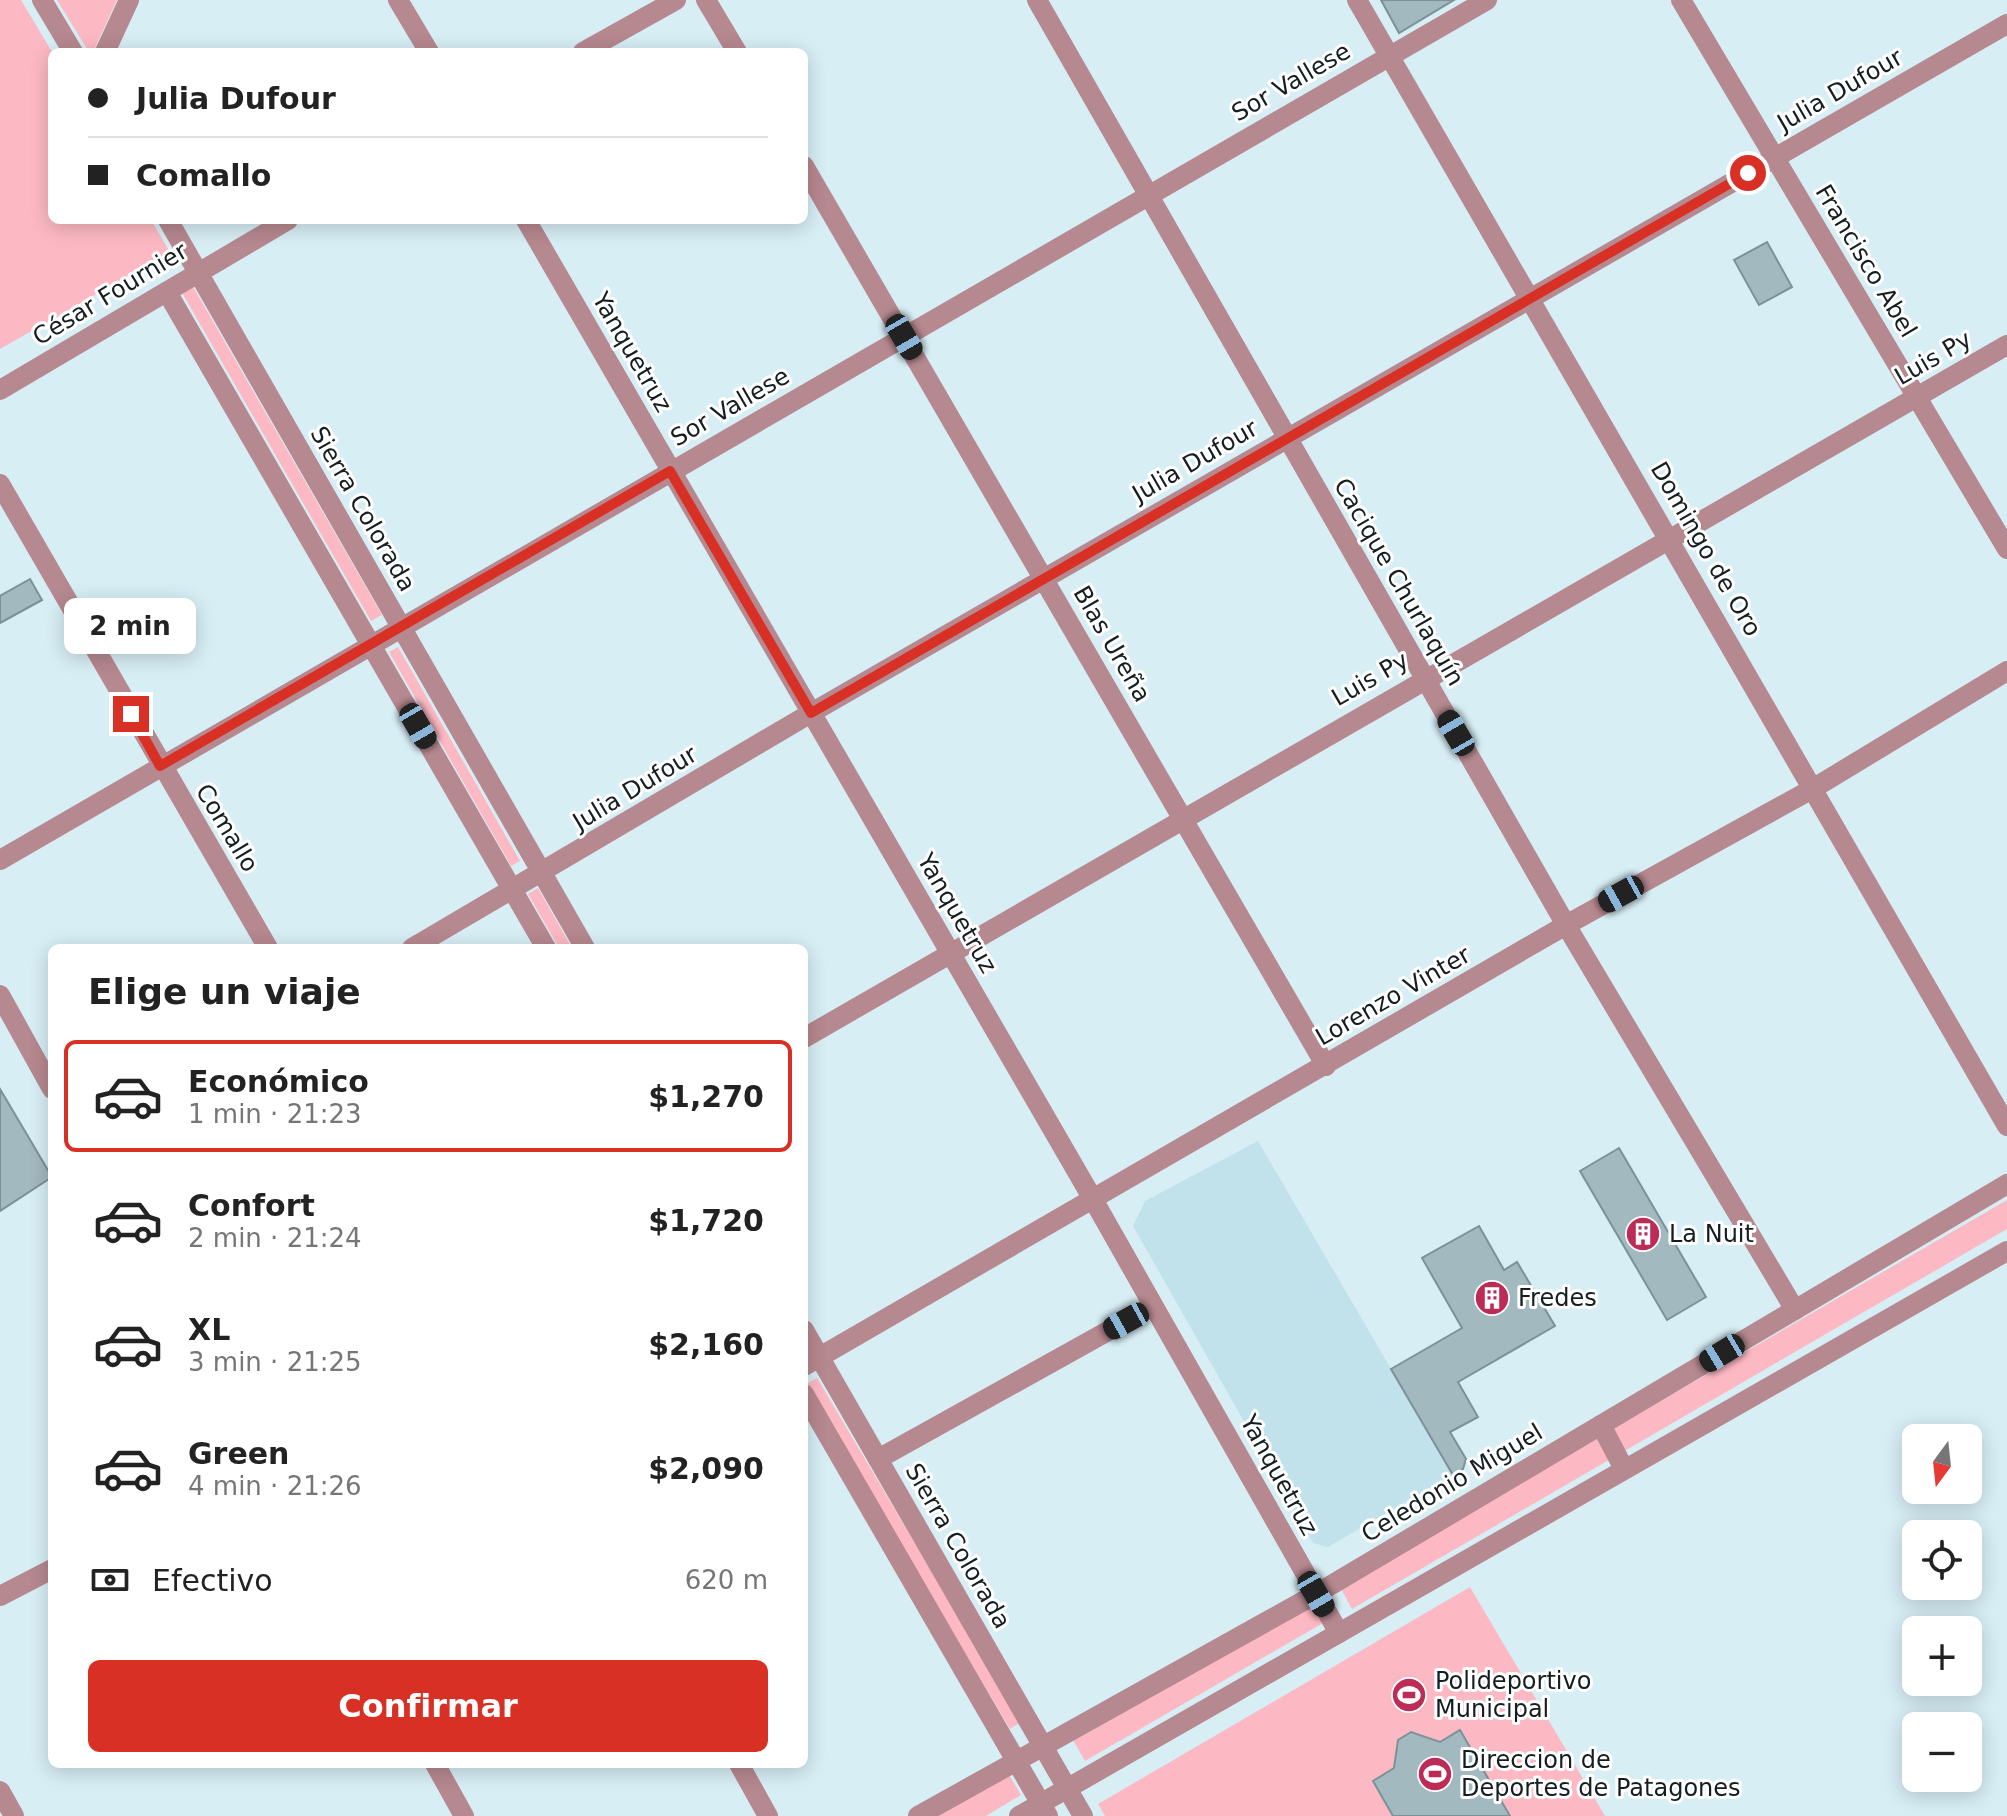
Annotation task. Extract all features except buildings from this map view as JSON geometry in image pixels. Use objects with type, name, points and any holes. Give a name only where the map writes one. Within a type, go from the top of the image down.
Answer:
[{"type":"street","points":[[42,0],[71,48]]},
{"type":"street","points":[[107,48],[129,0]]},
{"type":"street","points":[[398,0],[427,48]]},
{"type":"street","points":[[590,48],[676,0]]},
{"type":"street","points":[[706,0],[735,48]]},
{"type":"street","name":"Cacique Churlaquín","points":[[1037,0],[1566,925],[1795,1310]]},
{"type":"street","name":"Domingo de Oro","points":[[1357,0],[2007,1126]]},
{"type":"street","name":"Sor Vallese","points":[[0,860],[1487,0]]},
{"type":"street","name":"Francisco Abel","points":[[1681,0],[2007,549]]},
{"type":"street","name":"Julia Dufour","points":[[419,944],[1286,437],[2007,24]]},
{"type":"street","name":"Blas Ureña","points":[[808,173],[1326,1066]]},
{"type":"street","name":"Sierra Colorada","points":[[170,224],[583,944]]},
{"type":"street","name":"César Fournier","points":[[0,390],[281,224]]},
{"type":"street","name":"Yanquetruz","points":[[528,224],[1094,1201],[1339,1633]]},
{"type":"street","points":[[167,292],[544,944]]},
{"type":"street","name":"Luis Py","points":[[808,1036],[1424,678],[2007,345]]},
{"type":"street","name":"Comallo","points":[[0,484],[160,766],[266,944]]},
{"type":"street","name":"Lorenzo Vinter","points":[[812,1362],[1566,925],[1814,788],[2007,671]]},
{"type":"street","points":[[0,995],[48,1082]]},
{"type":"street","name":"Celedonio Miguel","points":[[918,1816],[1316,1594],[2007,1184]]},
{"type":"street","points":[[1019,1816],[1045,1810],[1067,1788],[2007,1251]]},
{"type":"street","points":[[878,1459],[1153,1306]]},
{"type":"street","name":"Sierra Colorada","points":[[812,1362],[878,1459],[1083,1816]]},
{"type":"street","points":[[808,1401],[1045,1810]]},
{"type":"street","points":[[1601,1425],[1624,1469]]},
{"type":"street","points":[[0,1596],[48,1571]]},
{"type":"street","points":[[437,1768],[464,1816]]},
{"type":"street","points":[[741,1768],[768,1816]]},
{"type":"street","points":[[0,1791],[14,1816]]},
{"type":"shaded area","points":[[0,0],[21,0],[50,48],[48,224],[153,224],[170,252],[0,349]]},
{"type":"shaded area","points":[[57,0],[117,0],[95,48],[87,48]]},
{"type":"shaded area","points":[[192,285],[382,615],[371,621],[181,291]]},
{"type":"shaded area","points":[[398,647],[520,861],[511,866],[389,652]]},
{"type":"shaded area","points":[[538,888],[570,944],[557,944],[528,894]]},
{"type":"shaded area","points":[[1258,1141],[1453,1475],[1328,1547],[1313,1543],[1133,1226],[1145,1201]]},
{"type":"shaded area","points":[[2007,1200],[2007,1229],[1352,1609],[1340,1587]]},
{"type":"shaded area","points":[[817,1378],[1021,1722],[1010,1729],[808,1387],[808,1383]]},
{"type":"shaded area","name":"Polideportivo Municipal","points":[[1470,1587],[1605,1816],[1105,1816],[1098,1804]]},
{"type":"shaded area","points":[[1311,1603],[1323,1623],[1085,1761],[1073,1740]]},
{"type":"shaded area","points":[[1008,1773],[1021,1795],[986,1816],[936,1816]]},
{"type":"place","name":"La Nuit","points":[[1643,1234]]},
{"type":"place","name":"Fredes","points":[[1492,1298]]},
{"type":"place","name":"Polideportivo Municipal","points":[[1409,1695]]},
{"type":"place","name":"Direccion de Deportes de Patagones","points":[[1435,1774]]},
{"type":"route","points":[[131,714],[160,766],[670,471],[811,713],[1748,173]]}]
